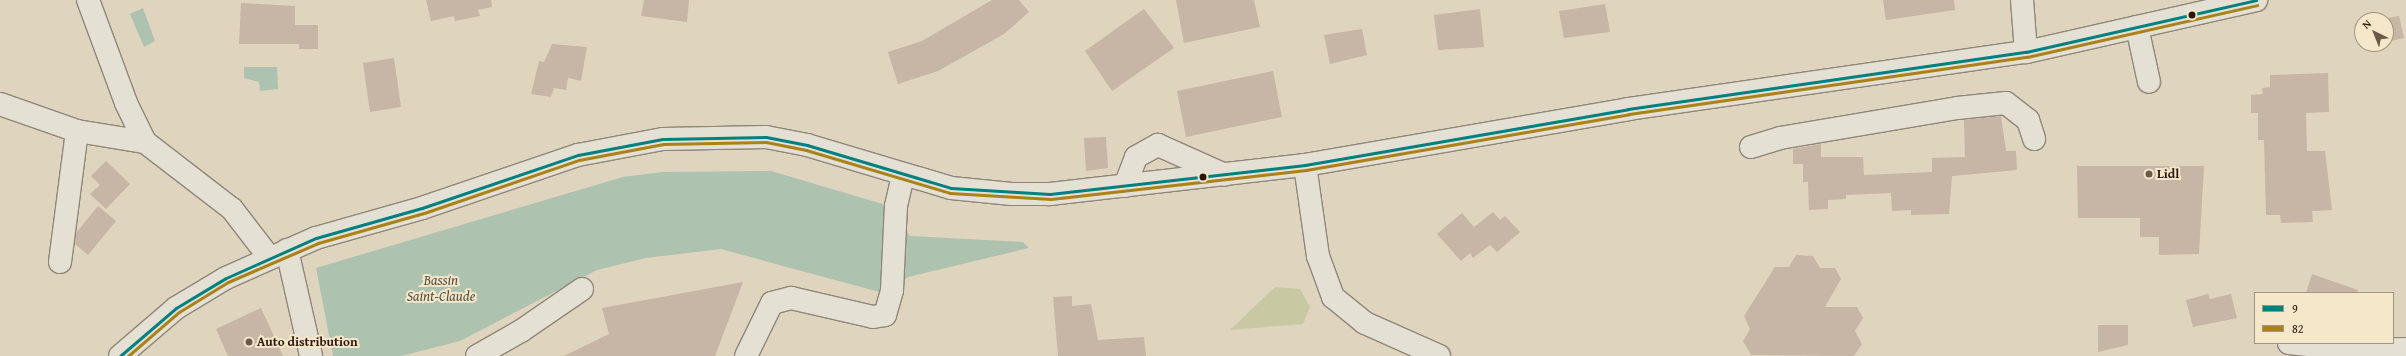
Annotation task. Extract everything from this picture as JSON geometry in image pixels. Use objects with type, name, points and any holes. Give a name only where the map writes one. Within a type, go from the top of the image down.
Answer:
[{"type":"street","points":[[88,0],[126,103],[145,142],[232,209],[278,254],[311,356]]},
{"type":"street","points":[[2022,0],[2026,52]]},
{"type":"street","points":[[120,356],[176,308],[278,254],[578,155],[663,139],[766,137],[807,145],[903,175],[951,188],[1012,194],[1126,186],[1226,176],[1305,165],[1628,109],[2026,52],[2256,0]]},
{"type":"street","points":[[2137,27],[2150,82]]},
{"type":"street","points":[[1751,147],[1780,138],[1957,108],[2006,103],[2028,120],[2034,139]]},
{"type":"street","points":[[0,104],[78,131],[145,142]]},
{"type":"street","points":[[60,262],[78,131]]},
{"type":"street","points":[[1126,186],[1136,157],[1158,140],[1226,176]]},
{"type":"street","points":[[1305,165],[1318,256],[1333,296],[1365,323],[1440,356]]},
{"type":"street","points":[[746,356],[772,303],[791,298],[873,317],[885,315],[892,290],[896,206],[903,175]]},
{"type":"street","points":[[477,356],[582,289]]},
{"type":"street","points":[[2298,344],[2354,350],[2406,349]]},
{"type":"shaded area","points":[[1275,287],[1300,289],[1310,307],[1303,324],[1230,330]]},
{"type":"water","points":[[143,8],[155,41],[144,47],[130,14]]},
{"type":"water","points":[[244,67],[277,67],[278,89],[260,91],[259,82],[244,78]]},
{"type":"water","name":"Bassin Saint-Claude","points":[[771,171],[886,205],[910,236],[1023,242],[1029,248],[908,277],[883,293],[721,249],[646,258],[597,270],[460,341],[401,356],[333,356],[316,268],[623,177],[662,172]]},
{"type":"building","points":[[426,0],[491,0],[492,7],[478,10],[480,16],[455,21],[454,16],[431,21]]},
{"type":"building","points":[[644,0],[689,0],[687,22],[641,16]]},
{"type":"building","points":[[992,0],[1019,0],[1029,12],[1004,34],[938,71],[898,84],[888,52],[922,41]]},
{"type":"building","points":[[1176,0],[1254,0],[1260,27],[1184,43]]},
{"type":"building","points":[[1883,0],[1954,0],[1955,10],[1886,20]]},
{"type":"building","points":[[241,3],[295,6],[295,25],[318,25],[318,49],[299,49],[299,44],[239,44]]},
{"type":"building","points":[[1605,4],[1610,32],[1564,38],[1559,11]]},
{"type":"building","points":[[1144,9],[1174,48],[1112,91],[1085,51]]},
{"type":"building","points":[[1480,9],[1484,47],[1438,50],[1434,15]]},
{"type":"building","points":[[2399,16],[2404,38],[2394,40],[2394,17]]},
{"type":"building","points":[[1362,29],[1367,55],[1330,64],[1324,35]]},
{"type":"building","points":[[552,44],[587,47],[581,81],[568,78],[566,90],[554,88],[551,97],[531,94],[539,61],[544,62]]},
{"type":"building","points":[[394,58],[401,107],[370,112],[363,63]]},
{"type":"building","points":[[1273,71],[1282,117],[1186,137],[1177,91]]},
{"type":"building","points":[[2328,73],[2329,112],[2306,113],[2307,151],[2325,151],[2332,210],[2312,211],[2313,222],[2281,223],[2280,215],[2266,215],[2264,140],[2258,140],[2258,113],[2251,113],[2251,95],[2263,94],[2262,88],[2270,87],[2270,75]]},
{"type":"building","points":[[2001,116],[2006,151],[2016,151],[2017,170],[1952,176],[1949,214],[1911,215],[1911,210],[1892,211],[1891,193],[1846,195],[1846,199],[1828,200],[1828,209],[1809,210],[1808,182],[1803,182],[1803,164],[1793,164],[1793,149],[1821,144],[1821,157],[1863,157],[1864,175],[1932,172],[1932,158],[1965,157],[1964,120]]},
{"type":"building","points":[[1106,137],[1108,168],[1086,171],[1084,138]]},
{"type":"building","points":[[106,161],[130,184],[106,209],[90,194],[100,185],[91,176]]},
{"type":"building","points":[[2077,166],[2204,166],[2199,254],[2159,255],[2159,237],[2140,237],[2140,218],[2078,218]]},
{"type":"building","points":[[98,206],[116,221],[88,255],[75,244],[76,233]]},
{"type":"building","points":[[1493,212],[1500,220],[1505,216],[1520,232],[1497,252],[1490,245],[1473,258],[1470,253],[1461,261],[1437,234],[1462,213],[1474,227]]},
{"type":"building","points":[[1796,255],[1813,256],[1820,268],[1835,268],[1841,279],[1825,307],[1857,307],[1863,318],[1855,331],[1862,344],[1854,356],[1751,355],[1743,341],[1750,329],[1744,316],[1775,267],[1789,267]]},
{"type":"building","points":[[2312,274],[2358,290],[2357,292],[2306,292]]},
{"type":"building","points":[[743,282],[715,356],[564,356],[609,334],[602,308]]},
{"type":"building","points":[[2208,294],[2210,299],[2231,294],[2237,318],[2193,327],[2186,300]]},
{"type":"building","points":[[1072,296],[1072,306],[1091,304],[1098,340],[1144,337],[1146,356],[1058,356],[1053,297]]},
{"type":"building","name":"Auto distribution","points":[[261,308],[283,356],[228,356],[216,329]]},
{"type":"building","points":[[2098,325],[2128,325],[2128,345],[2098,352]]},
{"type":"transit line","name":"9","points":[[120,356],[176,308],[226,278],[316,238],[422,208],[578,155],[663,139],[766,137],[807,145],[951,188],[1050,194],[1305,165],[1628,109],[2026,52],[2256,0]]},
{"type":"transit line","name":"82","points":[[128,356],[179,312],[228,282],[318,243],[424,213],[579,160],[664,144],[766,142],[806,150],[950,193],[1051,199],[1306,170],[1629,114],[2027,57],[2257,5]]},
{"type":"place","name":"Lidl","points":[[2149,174]]},
{"type":"place","name":"Auto distribution","points":[[249,342]]}]
